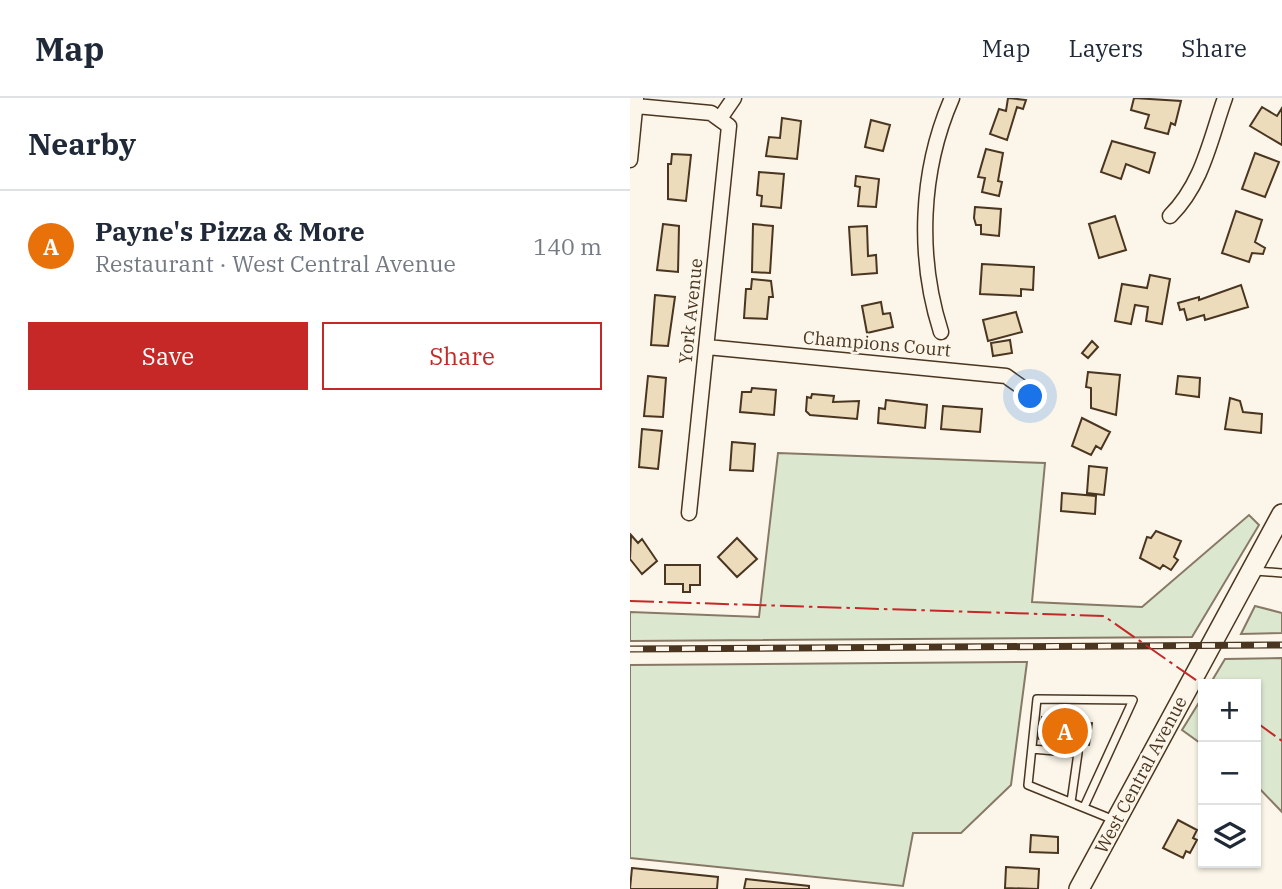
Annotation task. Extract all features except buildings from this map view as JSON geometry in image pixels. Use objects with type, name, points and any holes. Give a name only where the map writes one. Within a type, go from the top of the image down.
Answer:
[{"type":"main road","name":"West Central Avenue","points":[[1079,889],[1282,514]]},
{"type":"street","points":[[630,160],[636,102],[711,113],[721,117],[734,98]]},
{"type":"street","points":[[941,332],[926,264],[926,208],[931,165],[951,98]]},
{"type":"street","points":[[1170,216],[1184,203],[1199,177],[1225,98]]},
{"type":"street","name":"York Avenue","points":[[689,513],[730,131],[721,117]]},
{"type":"street","name":"Champions Court","points":[[707,347],[1006,376],[1037,398]]},
{"type":"lane","points":[[1251,571],[1282,573]]},
{"type":"lane","points":[[1084,807],[1133,700],[1037,699],[1028,785],[1116,820]]},
{"type":"lane","points":[[1032,748],[1045,750],[1051,745],[1075,748],[1078,754],[1071,802]]},
{"type":"green space","points":[[778,453],[1045,463],[1032,602],[1142,607],[1249,515],[1259,525],[1192,637],[630,641],[630,612],[759,617]]},
{"type":"green space","points":[[1255,606],[1282,613],[1282,633],[1241,634]]},
{"type":"green space","points":[[1282,658],[1282,812],[1261,790],[1261,679],[1213,679],[1225,659]]},
{"type":"green space","points":[[1027,662],[1011,785],[961,833],[913,833],[903,886],[630,858],[630,665]]},
{"type":"green space","points":[[1198,704],[1198,741],[1182,730]]},
{"type":"railway","points":[[630,649],[1282,645]]},
{"type":"power","points":[[630,601],[1104,616],[1198,682]]},
{"type":"power","points":[[1261,726],[1282,741]]},
{"type":"place","name":"Payne's Pizza & More","points":[[1065,731]]}]
